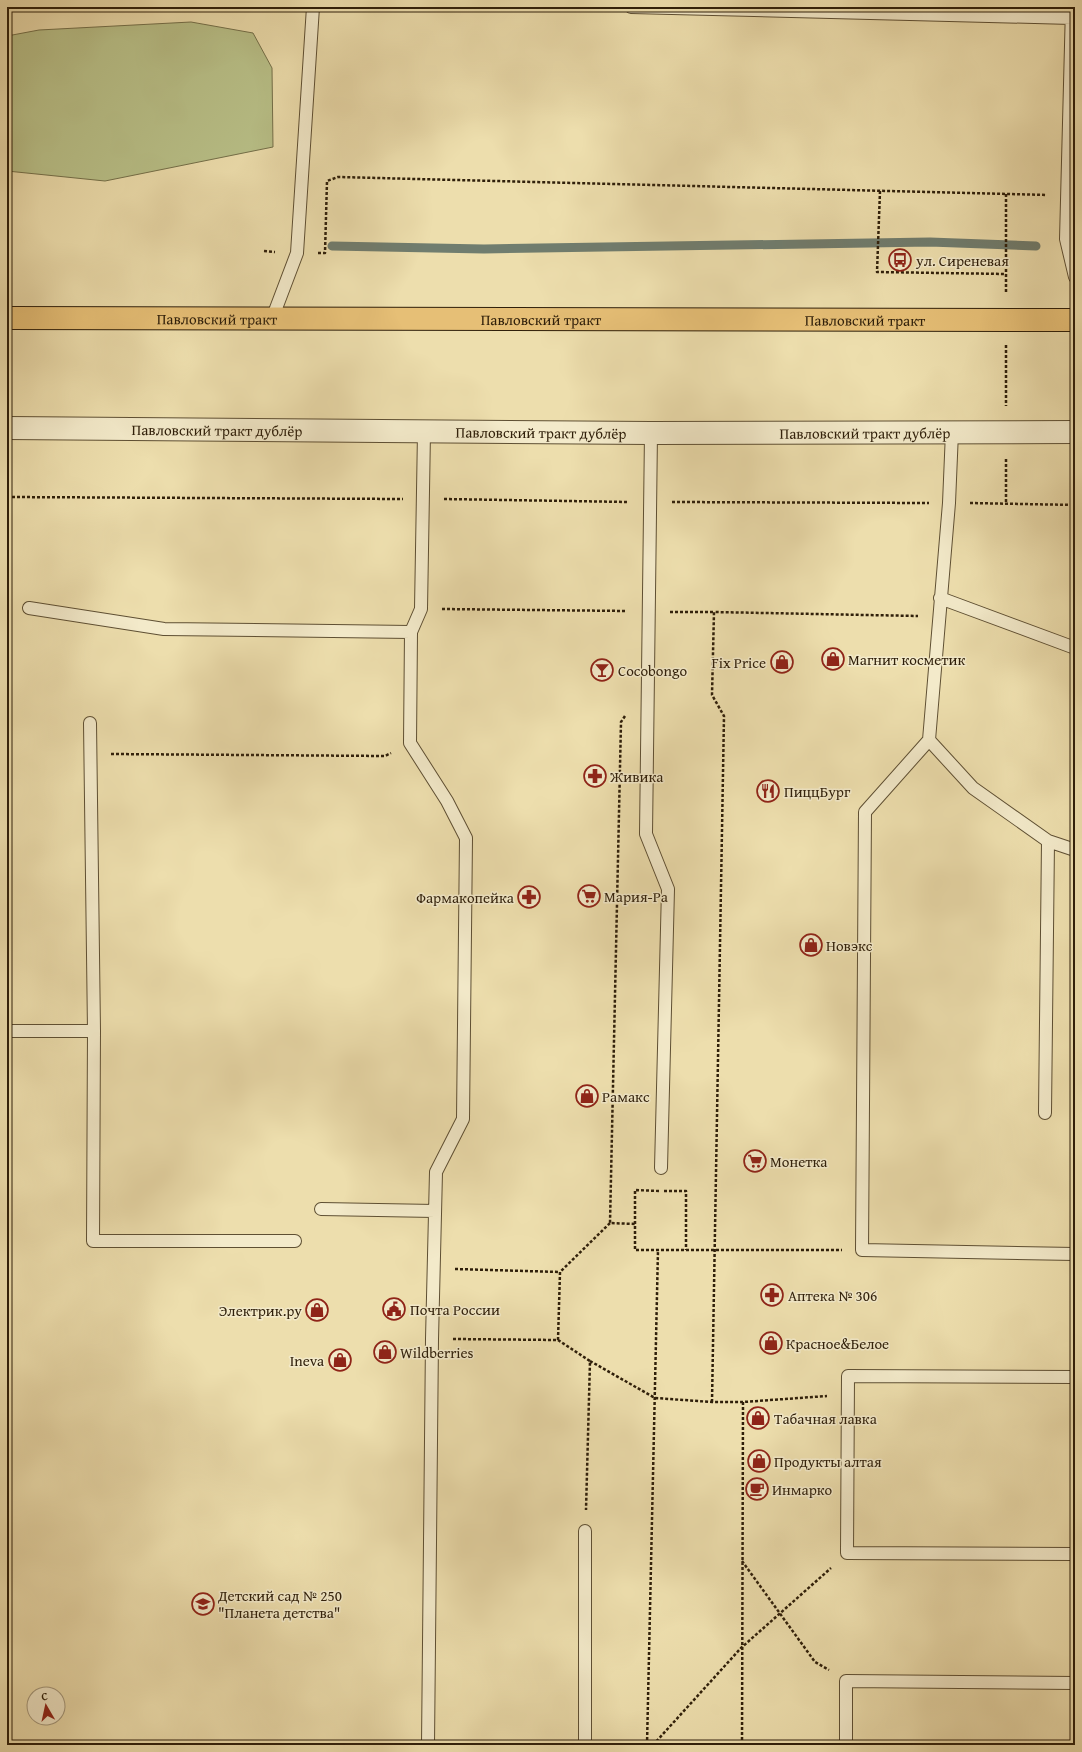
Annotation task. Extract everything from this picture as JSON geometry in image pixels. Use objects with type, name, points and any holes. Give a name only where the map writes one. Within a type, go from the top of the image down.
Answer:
[{"type":"main road","name":"Павловский тракт","points":[[7,318],[1075,320]]},
{"type":"street","name":"Павловский тракт дублёр","points":[[7,428],[424,432],[1075,432]]},
{"type":"lane","points":[[272,319],[297,253],[313,7]]},
{"type":"lane","points":[[631,7],[1072,12],[1066,239],[1075,277]]},
{"type":"lane","points":[[424,432],[421,609],[411,632],[410,743],[447,801],[466,838],[463,1119],[436,1172],[432,1339],[428,1745]]},
{"type":"lane","points":[[651,432],[646,834],[668,889],[661,1168]]},
{"type":"lane","points":[[952,432],[949,503],[928,740],[865,812],[862,1250],[1075,1254]]},
{"type":"lane","points":[[940,598],[1075,648]]},
{"type":"lane","points":[[30,608],[164,630],[411,632]]},
{"type":"lane","points":[[90,723],[94,1031],[93,1241],[295,1241]]},
{"type":"lane","points":[[928,740],[973,788],[1048,841],[1075,850]]},
{"type":"lane","points":[[1045,1113],[1048,841]]},
{"type":"lane","points":[[7,1031],[94,1031]]},
{"type":"lane","points":[[321,1209],[435,1211]]},
{"type":"lane","points":[[1075,1377],[848,1376],[847,1553],[1075,1554]]},
{"type":"lane","points":[[585,1531],[585,1745]]},
{"type":"lane","points":[[846,1745],[846,1681],[1075,1683]]},
{"type":"path","points":[[325,253],[326,181],[338,177],[1066,196]]},
{"type":"path","points":[[880,191],[876,272],[1006,274]]},
{"type":"path","points":[[1006,194],[1006,504]]},
{"type":"path","points":[[7,497],[1075,505]]},
{"type":"path","points":[[421,609],[938,616]]},
{"type":"path","points":[[712,1402],[724,716],[712,695],[714,612]]},
{"type":"path","points":[[558,1340],[560,1272],[610,1223],[621,722],[629,711]]},
{"type":"path","points":[[90,754],[385,756],[410,743]]},
{"type":"path","points":[[686,1250],[686,1191],[635,1190],[635,1250],[658,1250],[686,1250],[862,1250]]},
{"type":"path","points":[[610,1223],[635,1224]]},
{"type":"path","points":[[647,1745],[658,1250]]},
{"type":"path","points":[[434,1268],[560,1272]]},
{"type":"path","points":[[432,1339],[558,1340],[590,1361],[655,1398],[712,1402],[742,1402],[848,1394]]},
{"type":"path","points":[[585,1531],[590,1361]]},
{"type":"path","points":[[742,1402],[742,1745]]},
{"type":"path","points":[[653,1745],[741,1648],[847,1553]]},
{"type":"path","points":[[741,1560],[815,1662],[846,1681]]},
{"type":"green space","points":[[191,22],[253,33],[272,68],[273,147],[105,181],[7,171],[7,36],[39,30]]},
{"type":"waterway","points":[[332,246],[484,249],[930,242],[1036,246]]},
{"type":"place","name":"ул. Сиреневая","points":[[900,260]]},
{"type":"place","name":"Магнит косметик","points":[[833,659]]},
{"type":"place","name":"Fix Price","points":[[782,662]]},
{"type":"place","name":"Cocobongo","points":[[602,670]]},
{"type":"place","name":"Живика","points":[[595,776]]},
{"type":"place","name":"ПиццБург","points":[[768,791]]},
{"type":"place","name":"Мария-Ра","points":[[589,896]]},
{"type":"place","name":"Фармакопейка","points":[[529,897]]},
{"type":"place","name":"Новэкс","points":[[811,945]]},
{"type":"place","name":"Рамакс","points":[[587,1096]]},
{"type":"place","name":"Монетка","points":[[755,1161]]},
{"type":"place","name":"Аптека № 306","points":[[772,1295]]},
{"type":"place","name":"Почта России","points":[[394,1309]]},
{"type":"place","name":"Электрик.ру","points":[[317,1310]]},
{"type":"place","name":"Красное&Белое","points":[[771,1343]]},
{"type":"place","name":"Wildberries","points":[[385,1352]]},
{"type":"place","name":"Ineva","points":[[340,1360]]},
{"type":"place","name":"Табачная лавка","points":[[758,1418]]},
{"type":"place","name":"Продукты алтая","points":[[759,1461]]},
{"type":"place","name":"Инмарко","points":[[757,1489]]},
{"type":"place","name":"Детский сад № 250 \"Планета детства\"","points":[[203,1604]]}]
